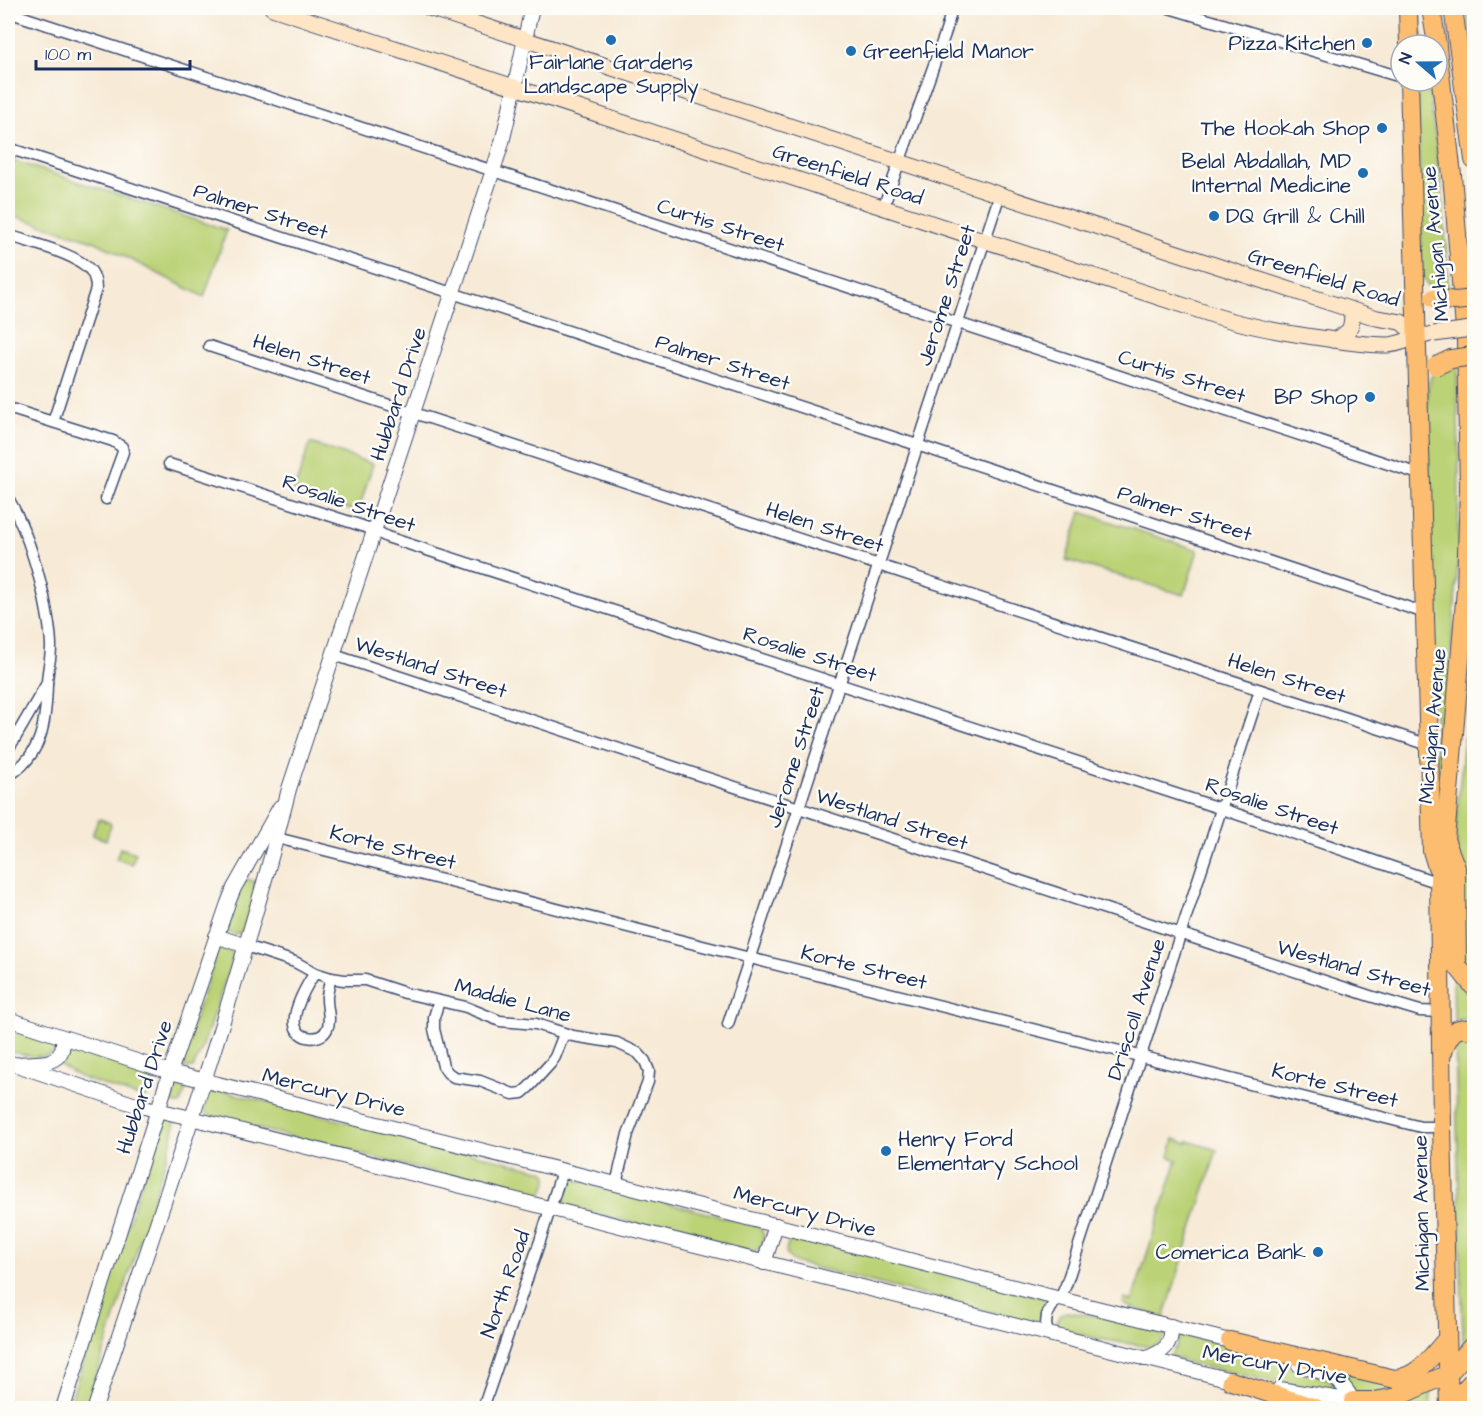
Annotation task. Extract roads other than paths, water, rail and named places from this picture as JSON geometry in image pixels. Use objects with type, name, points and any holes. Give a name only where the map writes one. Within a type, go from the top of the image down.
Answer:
[{"type":"main road","name":"Greenfield Road","points":[[272,8],[1228,320],[1280,333],[1354,343],[1390,345],[1426,335],[1474,328]]},
{"type":"main road","name":"Greenfield Road","points":[[429,8],[1352,310],[1377,318],[1401,322],[1426,335]]},
{"type":"main road","points":[[1408,8],[1409,33]]},
{"type":"main road","name":"Michigan Avenue","points":[[1431,8],[1435,33]]},
{"type":"main road","points":[[1454,8],[1474,160]]},
{"type":"main road","points":[[1409,93],[1415,284],[1426,335],[1418,381],[1432,851],[1439,880]]},
{"type":"main road","name":"Michigan Avenue","points":[[1442,93],[1466,340],[1469,488],[1466,589],[1445,840],[1439,880],[1449,1408]]},
{"type":"main road","points":[[1415,284],[1434,297],[1455,301],[1474,299]]},
{"type":"main road","points":[[1333,340],[1346,334],[1352,326],[1352,310]]},
{"type":"main road","points":[[1418,381],[1436,366],[1452,359],[1474,356]]},
{"type":"main road","points":[[1445,840],[1456,868],[1457,966],[1474,987]]},
{"type":"main road","points":[[1441,1058],[1446,1041],[1456,1030],[1468,1029],[1474,1032]]},
{"type":"main road","points":[[1230,1341],[1395,1379],[1413,1374],[1446,1340]]},
{"type":"main road","points":[[1354,1405],[1397,1397],[1448,1374],[1474,1344]]},
{"type":"main road","points":[[1449,1408],[1474,1379]]},
{"type":"main road","points":[[1231,1381],[1316,1408]]},
{"type":"street","name":"Hubbard Drive","points":[[95,1408],[204,1080],[265,885],[290,789],[493,171],[508,119],[532,8]]},
{"type":"street","points":[[883,208],[952,8]]},
{"type":"street","points":[[1169,8],[1389,73]]},
{"type":"street","name":"Curtis Street","points":[[8,9],[493,171],[1422,475]]},
{"type":"street","name":"Palmer Street","points":[[8,148],[1425,613]]},
{"type":"street","name":"Jerome Street","points":[[728,1024],[1000,194]]},
{"type":"street","points":[[8,235],[82,262],[92,272],[96,281],[96,290],[53,422]]},
{"type":"street","name":"Helen Street","points":[[209,346],[1429,745]]},
{"type":"street","points":[[8,408],[113,441],[122,447],[123,452],[106,499]]},
{"type":"street","name":"Rosalie Street","points":[[169,464],[1439,880]]},
{"type":"street","points":[[8,498],[26,532],[34,558],[48,616],[51,648],[47,682],[48,700],[42,733],[34,750],[8,776]]},
{"type":"street","name":"Westland Street","points":[[334,656],[1370,996],[1420,1011],[1441,1012]]},
{"type":"street","points":[[8,749],[47,682]]},
{"type":"street","name":"Driscoll Avenue","points":[[1048,1335],[1047,1315],[1054,1303],[1060,1299],[1260,690]]},
{"type":"street","name":"Hubbard Drive","points":[[63,1408],[170,1072],[228,903],[290,789]]},
{"type":"street","name":"Korte Street","points":[[277,838],[1421,1127],[1442,1127]]},
{"type":"street","points":[[242,874],[254,875],[265,885]]},
{"type":"street","points":[[216,936],[246,946]]},
{"type":"street","name":"Maddie Lane","points":[[246,946],[295,962],[315,973],[331,978],[365,980],[405,993],[466,1007],[500,1021],[536,1024],[564,1034],[606,1041],[638,1053],[645,1061],[649,1071],[648,1082],[625,1143],[616,1184]]},
{"type":"street","points":[[315,973],[303,991],[295,1019],[297,1032],[309,1037],[316,1038],[322,1035],[329,1025],[327,997],[331,978]]},
{"type":"street","points":[[439,1001],[434,1017],[434,1029],[443,1065],[448,1073],[454,1077],[480,1081],[505,1092],[522,1093],[529,1087],[555,1058],[564,1034]]},
{"type":"street","name":"Mercury Drive","points":[[8,1019],[170,1072],[1230,1341],[1332,1376],[1344,1385],[1354,1405]]},
{"type":"street","points":[[8,1026],[48,1032]]},
{"type":"street","points":[[11,1064],[45,1063],[55,1059],[61,1052],[64,1038]]},
{"type":"street","name":"Mercury Drive","points":[[11,1064],[158,1111],[1231,1381],[1343,1400],[1354,1405]]},
{"type":"street","name":"North Road","points":[[483,1408],[561,1171]]},
{"type":"street","points":[[764,1263],[776,1225]]},
{"type":"street","points":[[1145,1359],[1161,1353],[1168,1346],[1170,1326]]},
{"type":"place","name":"Fairlane Gardens Landscape Supply","points":[[611,40]]},
{"type":"place","name":"Pizza Kitchen","points":[[1367,43]]},
{"type":"place","name":"Greenfield Manor","points":[[851,51]]},
{"type":"place","name":"The Hookah Shop","points":[[1382,128]]},
{"type":"place","name":"Belal Abdallah, MD Internal Medicine","points":[[1363,173]]},
{"type":"place","name":"DQ Grill & Chill","points":[[1214,216]]},
{"type":"place","name":"BP Shop","points":[[1370,397]]},
{"type":"place","name":"Henry Ford Elementary School","points":[[886,1151]]},
{"type":"place","name":"Comerica Bank","points":[[1318,1252]]}]
